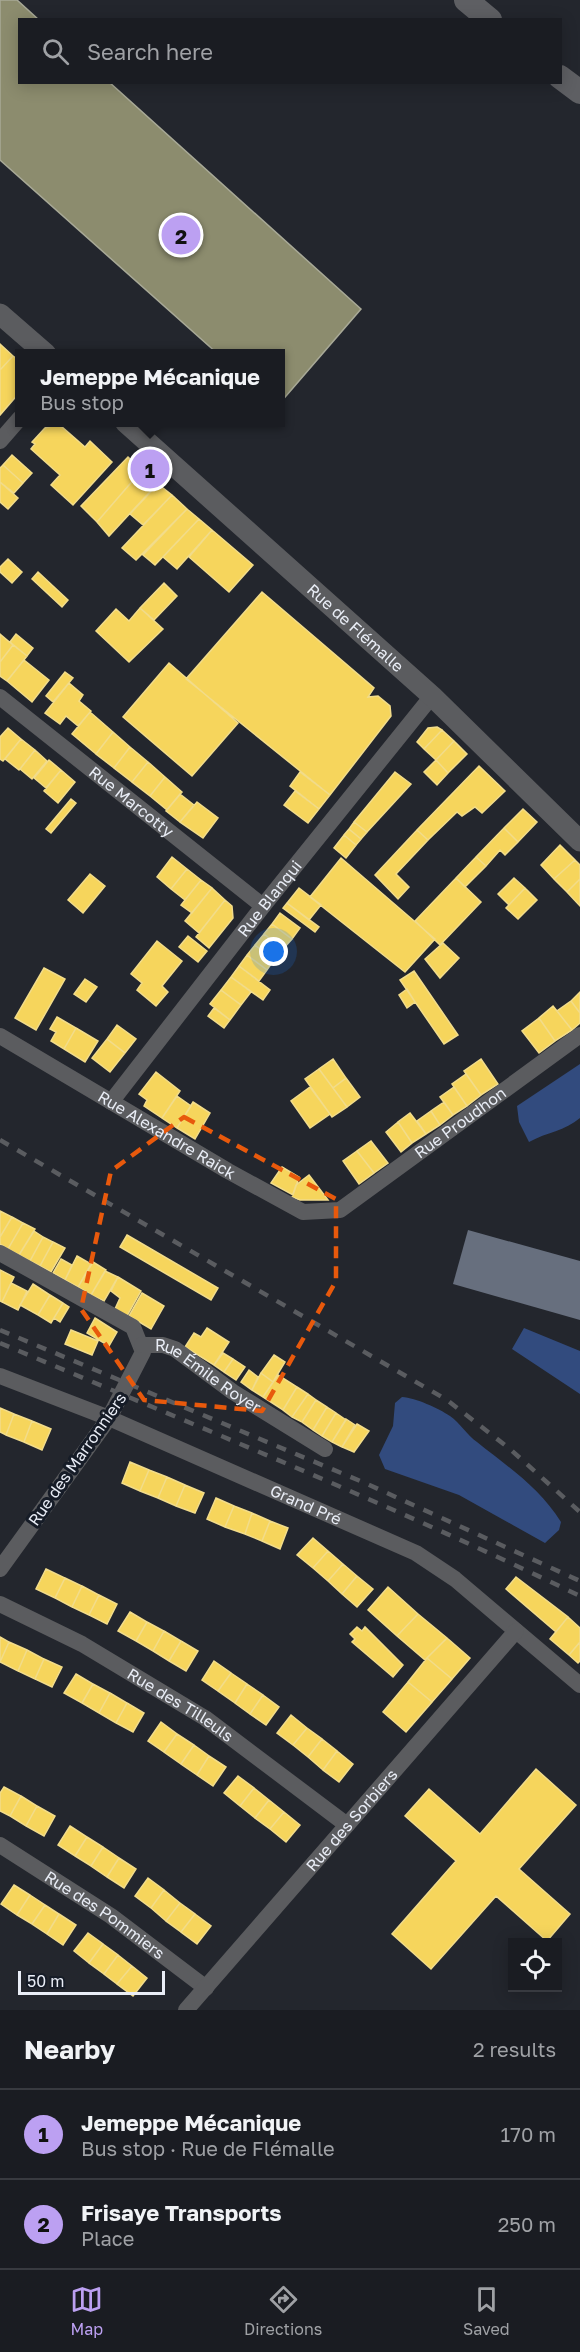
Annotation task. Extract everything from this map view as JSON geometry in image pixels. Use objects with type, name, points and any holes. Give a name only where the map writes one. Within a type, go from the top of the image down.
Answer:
[{"type":"main road","points":[[466,0],[488,18]]},
{"type":"main road","points":[[562,78],[580,92]]},
{"type":"street","points":[[0,314],[40,349]]},
{"type":"street","points":[[0,441],[15,424]]},
{"type":"street","name":"Rue de Flémalle","points":[[129,427],[432,696],[580,841]]},
{"type":"street","name":"Rue Blanqui","points":[[111,1102],[263,906],[432,696]]},
{"type":"street","name":"Rue Marcotty","points":[[0,697],[263,906]]},
{"type":"street","name":"Rue Proudhon","points":[[340,1210],[580,1035]]},
{"type":"street","name":"Rue Alexandre Raick","points":[[0,1036],[228,1171],[303,1212],[340,1210]]},
{"type":"street","name":"Rue Émile Royer","points":[[0,1253],[133,1327],[142,1345],[163,1345],[175,1349],[233,1392],[325,1449]]},
{"type":"street","name":"Rue des Marronniers","points":[[0,1569],[109,1418],[143,1352],[142,1345]]},
{"type":"street","name":"Grand Pré","points":[[0,1376],[109,1418],[400,1545],[454,1579],[580,1686]]},
{"type":"street","name":"Rue des Tilleuls","points":[[0,1604],[118,1664],[205,1718],[347,1825]]},
{"type":"street","name":"Rue des Sorbiers","points":[[186,2010],[516,1631]]},
{"type":"street","name":"Rue des Pommiers","points":[[0,1845],[111,1916],[206,1988]]},
{"type":"highlighted area","points":[[184,1117],[336,1199],[336,1281],[262,1411],[144,1400],[81,1309],[111,1171]]},
{"type":"shaded area","points":[[580,1064],[580,1118],[568,1126],[529,1142],[519,1122],[517,1106]]},
{"type":"shaded area","points":[[524,1328],[580,1351],[580,1394],[512,1349]]},
{"type":"shaded area","points":[[402,1397],[427,1404],[454,1419],[473,1439],[543,1498],[561,1522],[559,1530],[545,1543],[459,1495],[385,1469],[379,1455],[393,1426],[395,1403]]},
{"type":"building: Homes","points":[[0,344],[13,356],[0,370]]},
{"type":"building: Homes","points":[[13,356],[15,357],[15,398],[0,415],[0,370]]},
{"type":"building: Homes","points":[[62,427],[85,447],[90,441],[112,462],[73,505],[51,485],[60,475],[31,449],[35,444],[32,442],[45,428]]},
{"type":"building: Homes","points":[[12,455],[32,473],[23,483],[3,465]]},
{"type":"building: Homes","points":[[128,457],[142,470],[97,522],[81,506]]},
{"type":"building: Homes","points":[[3,465],[23,483],[14,493],[0,482],[0,468]]},
{"type":"building: Homes","points":[[143,469],[159,482],[109,536],[97,522]]},
{"type":"building: Homes","points":[[0,482],[18,498],[8,509],[0,502]]},
{"type":"building: Homes","points":[[158,484],[172,495],[143,525],[130,514]]},
{"type":"building: Homes","points":[[172,495],[187,509],[136,560],[122,548]]},
{"type":"building: Homes","points":[[187,509],[199,519],[155,565],[143,555]]},
{"type":"building: Homes","points":[[199,519],[212,530],[177,569],[163,557]]},
{"type":"building: Homes","points":[[212,530],[253,565],[229,592],[189,557]]},
{"type":"building: Homes","points":[[8,559],[22,572],[12,583],[0,572],[0,567]]},
{"type":"building: Homes","points":[[38,572],[68,600],[62,607],[32,579]]},
{"type":"building: Homes","points":[[164,583],[177,596],[154,620],[140,608]]},
{"type":"building: Homes","points":[[262,592],[374,688],[368,697],[378,696],[390,706],[391,716],[330,795],[186,679]]},
{"type":"building: Homes","points":[[140,608],[163,629],[129,662],[96,631],[116,609],[129,621]]},
{"type":"building: Homes","points":[[0,634],[13,645],[0,662]]},
{"type":"building: Homes","points":[[16,634],[33,648],[27,656],[10,642]]},
{"type":"building: Homes","points":[[13,645],[27,656],[7,681],[0,676],[0,662]]},
{"type":"building: Homes","points":[[24,660],[49,680],[32,702],[7,681]]},
{"type":"building: Homes","points":[[169,663],[238,723],[192,776],[123,717]]},
{"type":"building: Homes","points":[[65,672],[73,678],[53,702],[46,696]]},
{"type":"building: Homes","points":[[69,683],[83,695],[79,701],[91,711],[78,726],[66,716],[60,724],[45,713]]},
{"type":"building: Homes","points":[[90,712],[113,732],[96,754],[72,734]]},
{"type":"building: Homes","points":[[437,727],[442,730],[424,749],[417,742],[428,728]]},
{"type":"building: Homes","points":[[8,728],[21,739],[3,761],[0,759],[0,737]]},
{"type":"building: Homes","points":[[442,730],[454,741],[436,760],[424,749]]},
{"type":"building: Homes","points":[[113,732],[130,747],[114,768],[96,754]]},
{"type":"building: Homes","points":[[21,739],[35,750],[19,770],[5,759]]},
{"type":"building: Homes","points":[[454,741],[467,754],[448,773],[436,760]]},
{"type":"building: Homes","points":[[130,747],[148,762],[132,782],[114,768]]},
{"type":"building: Homes","points":[[35,750],[47,761],[32,779],[20,769]]},
{"type":"building: Homes","points":[[49,760],[61,770],[46,788],[34,778]]},
{"type":"building: Homes","points":[[436,760],[448,773],[437,785],[424,772]]},
{"type":"building: Homes","points":[[148,762],[165,777],[150,796],[132,782]]},
{"type":"building: Homes","points":[[479,766],[505,791],[482,813],[475,807],[462,816],[457,812],[428,840],[417,830]]},
{"type":"building: Homes","points":[[61,770],[75,782],[58,803],[44,791]]},
{"type":"building: Homes","points":[[300,772],[330,795],[319,809],[290,786]]},
{"type":"building: Homes","points":[[395,772],[411,784],[367,832],[354,822]]},
{"type":"building: Homes","points":[[165,777],[182,792],[167,810],[150,796]]},
{"type":"building: Homes","points":[[295,791],[319,809],[308,823],[284,805]]},
{"type":"building: Homes","points":[[180,794],[194,805],[180,822],[166,811]]},
{"type":"building: Homes","points":[[71,799],[76,803],[51,833],[46,829]]},
{"type":"building: Homes","points":[[197,802],[218,818],[203,838],[180,822]]},
{"type":"building: Homes","points":[[523,809],[537,822],[518,842],[504,828]]},
{"type":"building: Homes","points":[[354,822],[367,832],[361,839],[349,829]]},
{"type":"building: Homes","points":[[504,828],[518,842],[505,855],[500,850],[486,866],[476,857]]},
{"type":"building: Homes","points":[[349,829],[361,839],[356,845],[344,835]]},
{"type":"building: Homes","points":[[417,830],[428,840],[396,874],[409,887],[398,899],[375,875]]},
{"type":"building: Homes","points":[[344,835],[356,845],[346,858],[334,848]]},
{"type":"building: Homes","points":[[560,845],[575,860],[554,879],[541,865]]},
{"type":"building: Homes","points":[[172,857],[187,869],[171,889],[157,877]]},
{"type":"building: Homes","points":[[476,857],[486,866],[465,887],[456,878]]},
{"type":"building: Homes","points":[[341,858],[435,939],[405,972],[310,897]]},
{"type":"building: Homes","points":[[575,860],[580,865],[580,879],[567,892],[554,879]]},
{"type":"building: Homes","points":[[187,869],[201,880],[185,900],[171,889]]},
{"type":"building: Homes","points":[[90,874],[105,886],[83,913],[68,900]]},
{"type":"building: Homes","points":[[456,878],[481,902],[440,945],[415,921]]},
{"type":"building: Homes","points":[[514,878],[525,888],[509,905],[498,894]]},
{"type":"building: Homes","points":[[580,879],[580,906],[567,892]]},
{"type":"building: Homes","points":[[201,880],[212,888],[192,913],[181,905]]},
{"type":"building: Homes","points":[[212,888],[225,900],[199,933],[185,921]]},
{"type":"building: Homes","points":[[299,888],[321,905],[309,920],[287,903]]},
{"type":"building: Homes","points":[[525,888],[537,900],[518,919],[506,908]]},
{"type":"building: Homes","points":[[225,900],[232,906],[233,918],[209,948],[196,937]]},
{"type":"building: Homes","points":[[287,903],[319,927],[315,932],[283,908]]},
{"type":"building: Homes","points":[[280,913],[300,928],[292,939],[272,924]]},
{"type":"building: Homes","points":[[272,924],[292,939],[283,949],[264,934]]},
{"type":"building: Homes","points":[[264,934],[283,949],[274,960],[255,945]]},
{"type":"building: Homes","points":[[188,936],[207,951],[198,962],[179,947]]},
{"type":"building: Homes","points":[[157,941],[182,961],[162,986],[168,992],[156,1006],[137,990],[142,983],[131,974]]},
{"type":"building: Homes","points":[[443,943],[459,958],[440,978],[425,959]]},
{"type":"building: Homes","points":[[255,945],[274,960],[267,970],[247,955]]},
{"type":"building: Homes","points":[[247,955],[267,970],[259,981],[239,966]]},
{"type":"building: Homes","points":[[239,966],[270,990],[263,1000],[231,977]]},
{"type":"building: Homes","points":[[44,968],[65,979],[36,1030],[15,1018]]},
{"type":"building: Homes","points":[[414,971],[458,1035],[444,1044],[400,980]]},
{"type":"building: Homes","points":[[231,977],[251,992],[241,1005],[221,990]]},
{"type":"building: Homes","points":[[85,979],[97,987],[86,1002],[74,994]]},
{"type":"building: Homes","points":[[407,989],[415,1002],[407,1008],[399,995]]},
{"type":"building: Homes","points":[[221,990],[241,1005],[230,1020],[210,1004]]},
{"type":"building: Homes","points":[[580,992],[580,1013],[571,1001]]},
{"type":"building: Homes","points":[[571,1001],[580,1013],[580,1023],[572,1030],[557,1011]]},
{"type":"building: Homes","points":[[553,1006],[572,1030],[555,1041],[539,1018]]},
{"type":"building: Homes","points":[[214,1008],[230,1020],[224,1028],[208,1016]]},
{"type":"building: Homes","points":[[57,1017],[76,1028],[64,1049],[51,1041],[56,1032],[50,1029]]},
{"type":"building: Homes","points":[[539,1018],[555,1041],[539,1053],[522,1031]]},
{"type":"building: Homes","points":[[117,1025],[136,1039],[125,1053],[107,1039]]},
{"type":"building: Homes","points":[[76,1028],[98,1041],[85,1062],[64,1049]]},
{"type":"building: Homes","points":[[107,1039],[125,1053],[110,1072],[92,1058]]},
{"type":"building: Homes","points":[[333,1059],[346,1078],[333,1088],[319,1069]]},
{"type":"building: Homes","points":[[481,1059],[498,1084],[481,1095],[464,1071]]},
{"type":"building: Homes","points":[[319,1069],[347,1107],[332,1117],[305,1079]]},
{"type":"building: Homes","points":[[156,1072],[180,1091],[162,1118],[144,1106],[147,1100],[139,1094]]},
{"type":"building: Homes","points":[[466,1074],[481,1095],[467,1106],[452,1084]]},
{"type":"building: Homes","points":[[346,1078],[360,1097],[347,1107],[333,1088]]},
{"type":"building: Homes","points":[[310,1087],[330,1114],[310,1128],[291,1101]]},
{"type":"building: Homes","points":[[454,1087],[467,1106],[453,1115],[440,1097]]},
{"type":"building: Homes","points":[[177,1096],[191,1106],[177,1128],[162,1118]]},
{"type":"building: Homes","points":[[193,1102],[210,1113],[195,1139],[177,1128]]},
{"type":"building: Homes","points":[[444,1102],[453,1115],[440,1125],[431,1111]]},
{"type":"building: Homes","points":[[431,1111],[440,1125],[426,1134],[417,1121]]},
{"type":"building: Homes","points":[[410,1113],[426,1134],[412,1143],[398,1122]]},
{"type":"building: Homes","points":[[398,1122],[412,1143],[401,1152],[386,1132]]},
{"type":"building: Homes","points":[[371,1141],[388,1163],[374,1173],[357,1151]]},
{"type":"building: Homes","points":[[357,1151],[374,1173],[359,1184],[343,1161]]},
{"type":"building: Homes","points":[[282,1167],[299,1177],[293,1195],[271,1183]]},
{"type":"building: Homes","points":[[309,1175],[328,1200],[300,1200],[292,1197],[296,1185]]},
{"type":"building: Homes","points":[[0,1211],[12,1217],[0,1237]]},
{"type":"building: Homes","points":[[12,1217],[23,1223],[8,1249],[0,1244],[0,1237]]},
{"type":"building: Homes","points":[[23,1223],[35,1229],[19,1255],[8,1249]]},
{"type":"building: Homes","points":[[34,1231],[43,1237],[30,1261],[19,1255]]},
{"type":"building: Homes","points":[[127,1235],[218,1288],[211,1300],[120,1247]]},
{"type":"building: Homes","points":[[43,1237],[53,1242],[40,1266],[30,1261]]},
{"type":"building: Homes","points":[[53,1242],[65,1248],[51,1272],[40,1266]]},
{"type":"building: Homes","points":[[77,1256],[91,1264],[78,1287],[65,1280]]},
{"type":"building: Homes","points":[[61,1259],[72,1265],[65,1280],[53,1273]]},
{"type":"building: Homes","points":[[93,1262],[106,1270],[91,1295],[78,1287]]},
{"type":"building: Homes","points":[[0,1270],[14,1277],[2,1302],[0,1301]]},
{"type":"building: Homes","points":[[105,1271],[118,1277],[104,1301],[91,1295]]},
{"type":"building: Homes","points":[[118,1277],[141,1291],[127,1316],[115,1309],[120,1298],[111,1291]]},
{"type":"building: Homes","points":[[11,1283],[27,1291],[18,1310],[2,1302]]},
{"type":"building: Homes","points":[[33,1284],[50,1295],[38,1315],[20,1305]]},
{"type":"building: Homes","points":[[142,1293],[164,1306],[151,1329],[129,1316]]},
{"type":"building: Homes","points":[[50,1295],[63,1303],[51,1323],[38,1315]]},
{"type":"building: Homes","points":[[63,1303],[69,1307],[60,1322],[54,1318]]},
{"type":"building: Homes","points":[[95,1318],[117,1332],[109,1346],[87,1333]]},
{"type":"building: Homes","points":[[207,1328],[229,1342],[214,1365],[185,1347],[194,1333],[201,1337]]},
{"type":"building: Homes","points":[[71,1330],[98,1341],[92,1355],[65,1344]]},
{"type":"building: Homes","points":[[223,1353],[233,1359],[224,1372],[214,1365]]},
{"type":"building: Homes","points":[[274,1355],[285,1362],[273,1382],[261,1373]]},
{"type":"building: Homes","points":[[233,1359],[245,1367],[236,1380],[224,1372]]},
{"type":"building: Homes","points":[[249,1370],[258,1377],[252,1390],[241,1382]]},
{"type":"building: Homes","points":[[261,1373],[273,1382],[263,1397],[252,1390]]},
{"type":"building: Homes","points":[[278,1375],[297,1387],[283,1410],[263,1397]]},
{"type":"building: Homes","points":[[297,1387],[308,1394],[292,1417],[283,1410]]},
{"type":"building: Homes","points":[[308,1394],[316,1400],[302,1422],[292,1417]]},
{"type":"building: Homes","points":[[316,1400],[327,1407],[313,1430],[302,1422]]},
{"type":"building: Homes","points":[[327,1407],[336,1413],[322,1436],[313,1430]]},
{"type":"building: Homes","points":[[0,1408],[14,1414],[6,1435],[0,1432]]},
{"type":"building: Homes","points":[[336,1413],[346,1420],[332,1442],[322,1436]]},
{"type":"building: Homes","points":[[14,1414],[32,1421],[24,1442],[6,1435]]},
{"type":"building: Homes","points":[[346,1419],[355,1425],[342,1447],[332,1442]]},
{"type":"building: Homes","points":[[32,1421],[51,1429],[42,1450],[24,1442]]},
{"type":"building: Homes","points":[[357,1424],[369,1431],[354,1452],[342,1447]]},
{"type":"building: Homes","points":[[130,1462],[149,1470],[140,1491],[122,1483]]},
{"type":"building: Homes","points":[[149,1470],[167,1477],[158,1498],[140,1491]]},
{"type":"building: Homes","points":[[167,1477],[185,1485],[176,1506],[158,1498]]},
{"type":"building: Homes","points":[[185,1485],[204,1493],[195,1513],[176,1506]]},
{"type":"building: Homes","points":[[216,1498],[234,1506],[225,1527],[207,1519]]},
{"type":"building: Homes","points":[[234,1506],[252,1513],[245,1534],[225,1527]]},
{"type":"building: Homes","points":[[252,1513],[270,1521],[262,1541],[245,1534]]},
{"type":"building: Homes","points":[[270,1521],[288,1528],[280,1549],[262,1541]]},
{"type":"building: Homes","points":[[313,1538],[328,1551],[313,1568],[297,1555]]},
{"type":"building: Homes","points":[[328,1551],[343,1564],[328,1581],[313,1568]]},
{"type":"building: Homes","points":[[343,1564],[357,1576],[342,1594],[328,1581]]},
{"type":"building: Homes","points":[[46,1569],[65,1578],[55,1598],[36,1589]]},
{"type":"building: Homes","points":[[357,1576],[373,1589],[357,1607],[342,1594]]},
{"type":"building: Homes","points":[[516,1577],[568,1617],[556,1632],[506,1589]]},
{"type":"building: Homes","points":[[65,1578],[82,1586],[72,1607],[55,1598]]},
{"type":"building: Homes","points":[[82,1586],[99,1595],[89,1615],[72,1607]]},
{"type":"building: Homes","points":[[388,1587],[418,1614],[397,1636],[368,1610]]},
{"type":"building: Homes","points":[[99,1595],[117,1604],[107,1624],[89,1615]]},
{"type":"building: Homes","points":[[130,1612],[147,1622],[136,1641],[118,1631]]},
{"type":"building: Homes","points":[[418,1614],[447,1638],[425,1660],[397,1636]]},
{"type":"building: Homes","points":[[568,1617],[580,1628],[580,1642],[569,1655],[550,1639]]},
{"type":"building: Homes","points":[[147,1622],[164,1631],[153,1651],[136,1641]]},
{"type":"building: Homes","points":[[357,1627],[362,1631],[365,1627],[403,1665],[393,1677],[352,1642],[355,1639],[350,1634]]},
{"type":"building: Homes","points":[[164,1631],[181,1641],[169,1661],[153,1651]]},
{"type":"building: Homes","points":[[0,1637],[9,1642],[0,1662]]},
{"type":"building: Homes","points":[[447,1638],[470,1658],[452,1679],[427,1658]]},
{"type":"building: Homes","points":[[181,1641],[198,1651],[186,1671],[169,1661]]},
{"type":"building: Homes","points":[[9,1642],[27,1650],[18,1671],[0,1662]]},
{"type":"building: Homes","points":[[580,1642],[580,1661],[578,1663],[569,1655]]},
{"type":"building: Homes","points":[[27,1650],[44,1659],[35,1679],[18,1671]]},
{"type":"building: Homes","points":[[427,1658],[452,1679],[432,1702],[408,1682]]},
{"type":"building: Homes","points":[[44,1659],[62,1667],[52,1687],[35,1679]]},
{"type":"building: Homes","points":[[214,1661],[231,1673],[218,1691],[202,1680]]},
{"type":"building: Homes","points":[[231,1673],[247,1684],[235,1703],[218,1691]]},
{"type":"building: Homes","points":[[76,1674],[93,1684],[82,1703],[64,1693]]},
{"type":"building: Homes","points":[[408,1682],[432,1702],[406,1732],[383,1712]]},
{"type":"building: Homes","points":[[93,1684],[110,1693],[99,1713],[82,1703]]},
{"type":"building: Homes","points":[[247,1684],[263,1695],[250,1714],[235,1703]]},
{"type":"building: Homes","points":[[110,1693],[127,1703],[116,1723],[99,1713]]},
{"type":"building: Homes","points":[[263,1695],[279,1707],[266,1725],[250,1714]]},
{"type":"building: Homes","points":[[127,1703],[144,1713],[133,1732],[116,1723]]},
{"type":"building: Homes","points":[[291,1715],[307,1728],[293,1745],[277,1733]]},
{"type":"building: Homes","points":[[161,1722],[177,1734],[164,1752],[148,1741]]},
{"type":"building: Homes","points":[[307,1728],[322,1739],[308,1757],[293,1745]]},
{"type":"building: Homes","points":[[177,1734],[194,1745],[181,1764],[164,1752]]},
{"type":"building: Homes","points":[[322,1739],[337,1751],[323,1770],[308,1757]]},
{"type":"building: Homes","points":[[194,1745],[209,1756],[197,1775],[181,1764]]},
{"type":"building: Homes","points":[[337,1751],[353,1764],[339,1782],[323,1770]]},
{"type":"building: Homes","points":[[209,1756],[226,1767],[213,1786],[197,1775]]},
{"type":"building: Homes","points":[[536,1769],[576,1805],[519,1869],[570,1914],[550,1938],[544,1938],[496,1896],[431,1969],[392,1934],[456,1861],[405,1816],[429,1789],[480,1834]]},
{"type":"building: Homes","points":[[238,1776],[254,1788],[240,1806],[224,1793]]},
{"type":"building: Homes","points":[[4,1787],[21,1796],[10,1816],[0,1811],[0,1793]]},
{"type":"building: Homes","points":[[254,1788],[269,1800],[255,1818],[240,1806]]},
{"type":"building: Homes","points":[[21,1796],[37,1806],[26,1826],[10,1816]]},
{"type":"building: Homes","points":[[269,1800],[284,1812],[270,1829],[255,1818]]},
{"type":"building: Homes","points":[[37,1806],[55,1816],[44,1836],[26,1826]]},
{"type":"building: Homes","points":[[284,1812],[300,1825],[286,1842],[270,1829]]},
{"type":"building: Homes","points":[[70,1826],[87,1837],[75,1856],[58,1845]]},
{"type":"building: Homes","points":[[87,1837],[103,1847],[91,1866],[75,1856]]},
{"type":"building: Homes","points":[[103,1847],[119,1858],[107,1877],[91,1866]]},
{"type":"building: Homes","points":[[119,1858],[136,1869],[124,1888],[107,1877]]},
{"type":"building: Homes","points":[[148,1878],[164,1890],[151,1908],[135,1896]]},
{"type":"building: Homes","points":[[14,1885],[30,1895],[17,1915],[1,1904]]},
{"type":"building: Homes","points":[[164,1890],[180,1903],[166,1921],[151,1908]]},
{"type":"building: Homes","points":[[30,1895],[45,1905],[32,1924],[17,1915]]},
{"type":"building: Homes","points":[[180,1903],[195,1914],[181,1932],[166,1921]]},
{"type":"building: Homes","points":[[45,1905],[59,1914],[47,1934],[32,1924]]},
{"type":"building: Homes","points":[[59,1914],[76,1925],[63,1945],[47,1934]]},
{"type":"building: Homes","points":[[195,1914],[211,1926],[197,1944],[181,1932]]},
{"type":"building: Homes","points":[[88,1933],[103,1944],[89,1963],[74,1951]]},
{"type":"building: Homes","points":[[103,1944],[118,1955],[104,1974],[89,1963]]},
{"type":"building: Homes","points":[[118,1955],[132,1966],[117,1984],[104,1974]]},
{"type":"building: Homes","points":[[132,1966],[147,1978],[133,1996],[117,1984]]},
{"type":"building: Industry","points":[[0,0],[17,0],[37,18],[18,18],[18,84],[111,84],[361,309],[285,397],[285,349],[212,349],[0,160]]},
{"type":"building: Other","points":[[468,1230],[580,1261],[580,1320],[453,1284]]},
{"type":"railway","points":[[0,1140],[447,1400],[510,1449],[580,1512]]},
{"type":"railway","points":[[0,1330],[365,1483],[580,1581]]},
{"type":"railway","points":[[0,1343],[364,1497],[580,1596]]},
{"type":"place","name":"Frisaye Transports","points":[[181,235]]},
{"type":"place","name":"Jemeppe Mécanique","points":[[150,469]]}]
